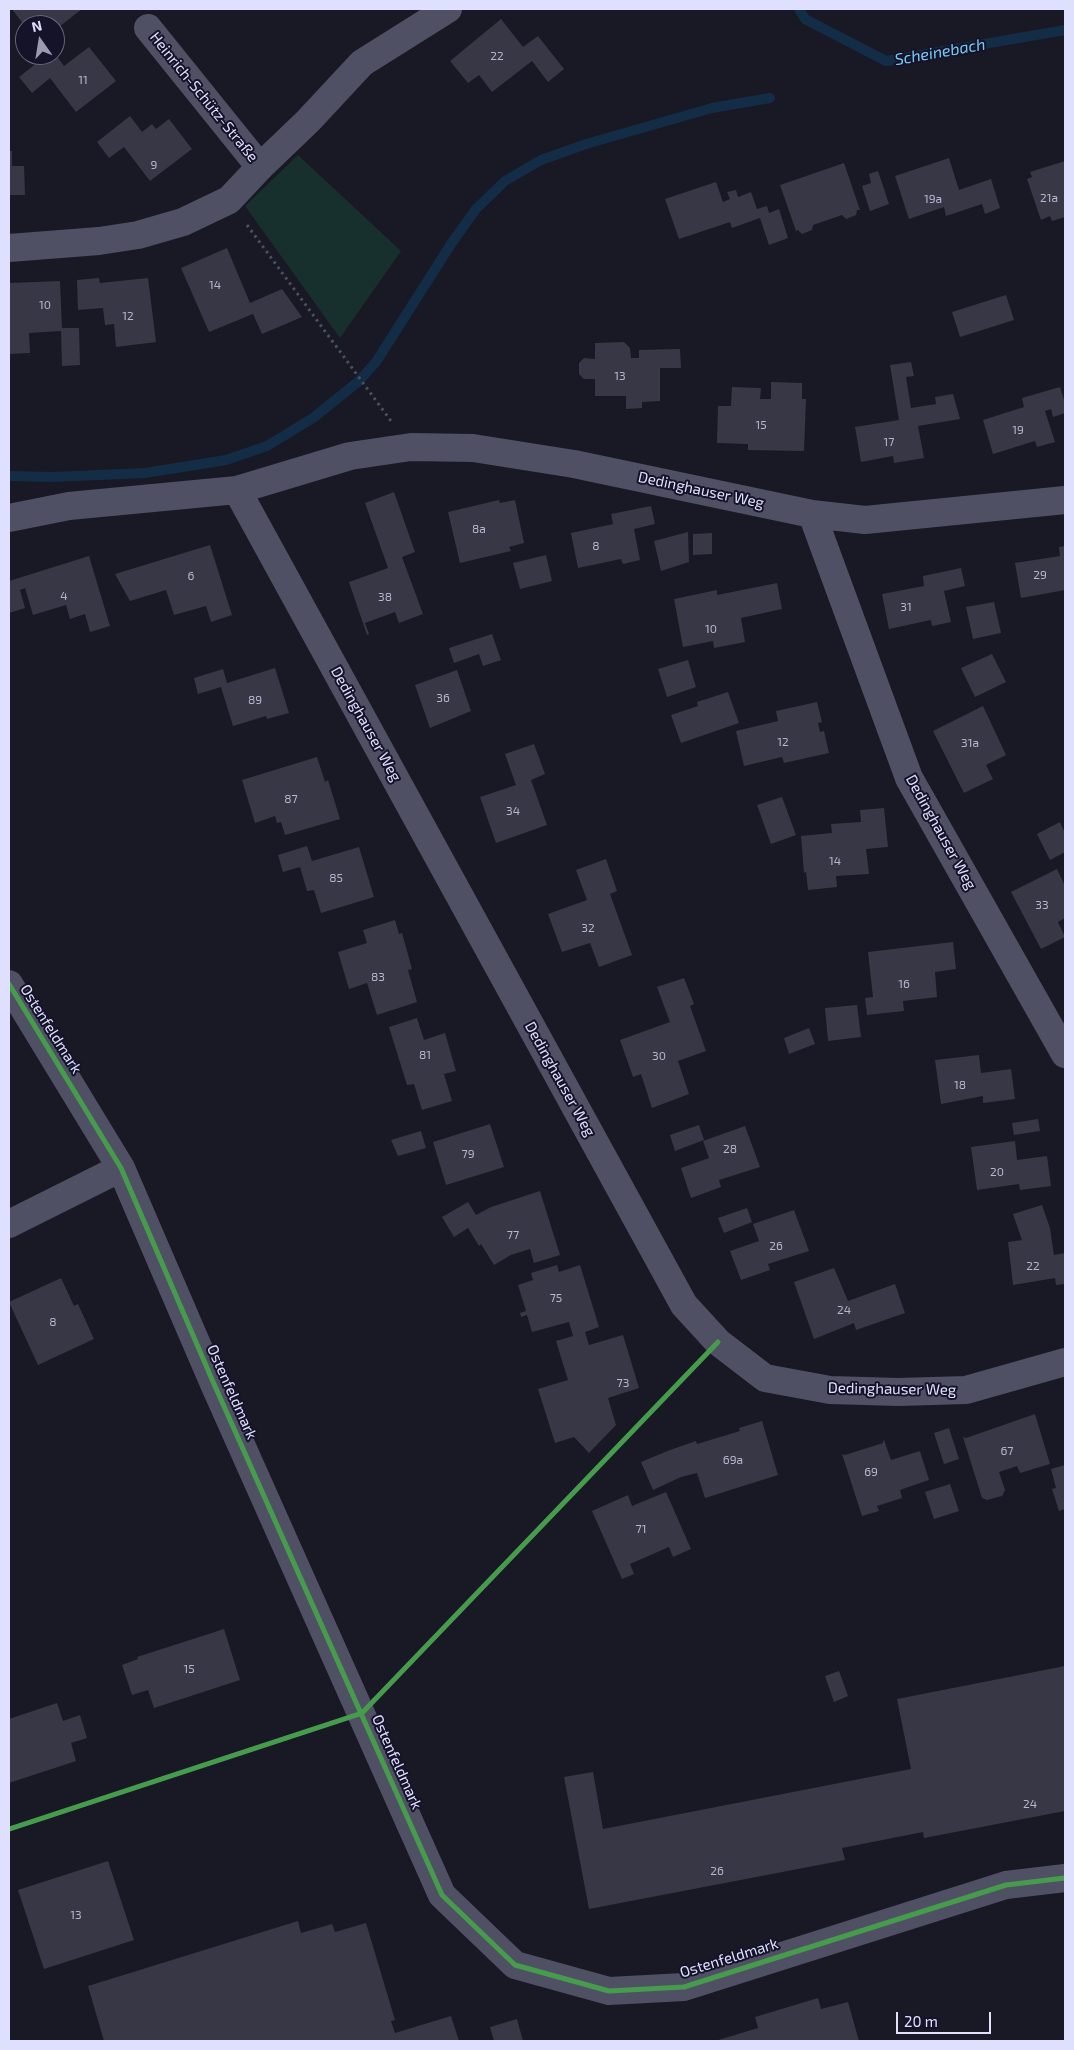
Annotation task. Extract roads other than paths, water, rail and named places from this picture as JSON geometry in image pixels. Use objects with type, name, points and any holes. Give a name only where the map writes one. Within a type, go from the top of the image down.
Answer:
[{"type":"street","name":"Heinrich-Schütz-Straße","points":[[9,248],[99,241],[138,235],[183,222],[229,200],[308,121],[362,63],[448,9]]},
{"type":"street","name":"Heinrich-Schütz-Straße","points":[[148,28],[260,167]]},
{"type":"street","name":"Dedinghauser Weg","points":[[9,518],[69,506],[237,490],[350,456],[411,447],[473,448],[574,464],[812,514],[865,520],[1065,500]]},
{"type":"street","name":"Dedinghauser Weg","points":[[237,490],[684,1305],[718,1342],[765,1378],[830,1390],[899,1392],[966,1390],[1065,1362]]},
{"type":"street","name":"Dedinghauser Weg","points":[[812,514],[909,778],[1058,1023],[1065,1054]]},
{"type":"street","name":"Ostenfeldmark","points":[[9,984],[122,1168],[214,1384],[442,1895],[516,1965],[609,1991],[684,1987],[1006,1885],[1065,1878]]},
{"type":"street","points":[[9,1224],[122,1168]]},
{"type":"waterway","name":"Scheinebach","points":[[799,9],[805,19],[886,61],[1065,30]]},
{"type":"waterway","points":[[9,476],[52,477],[145,473],[226,460],[267,446],[313,418],[359,381],[376,362],[451,244],[476,209],[505,181],[541,160],[586,144],[712,108],[770,98]]}]
